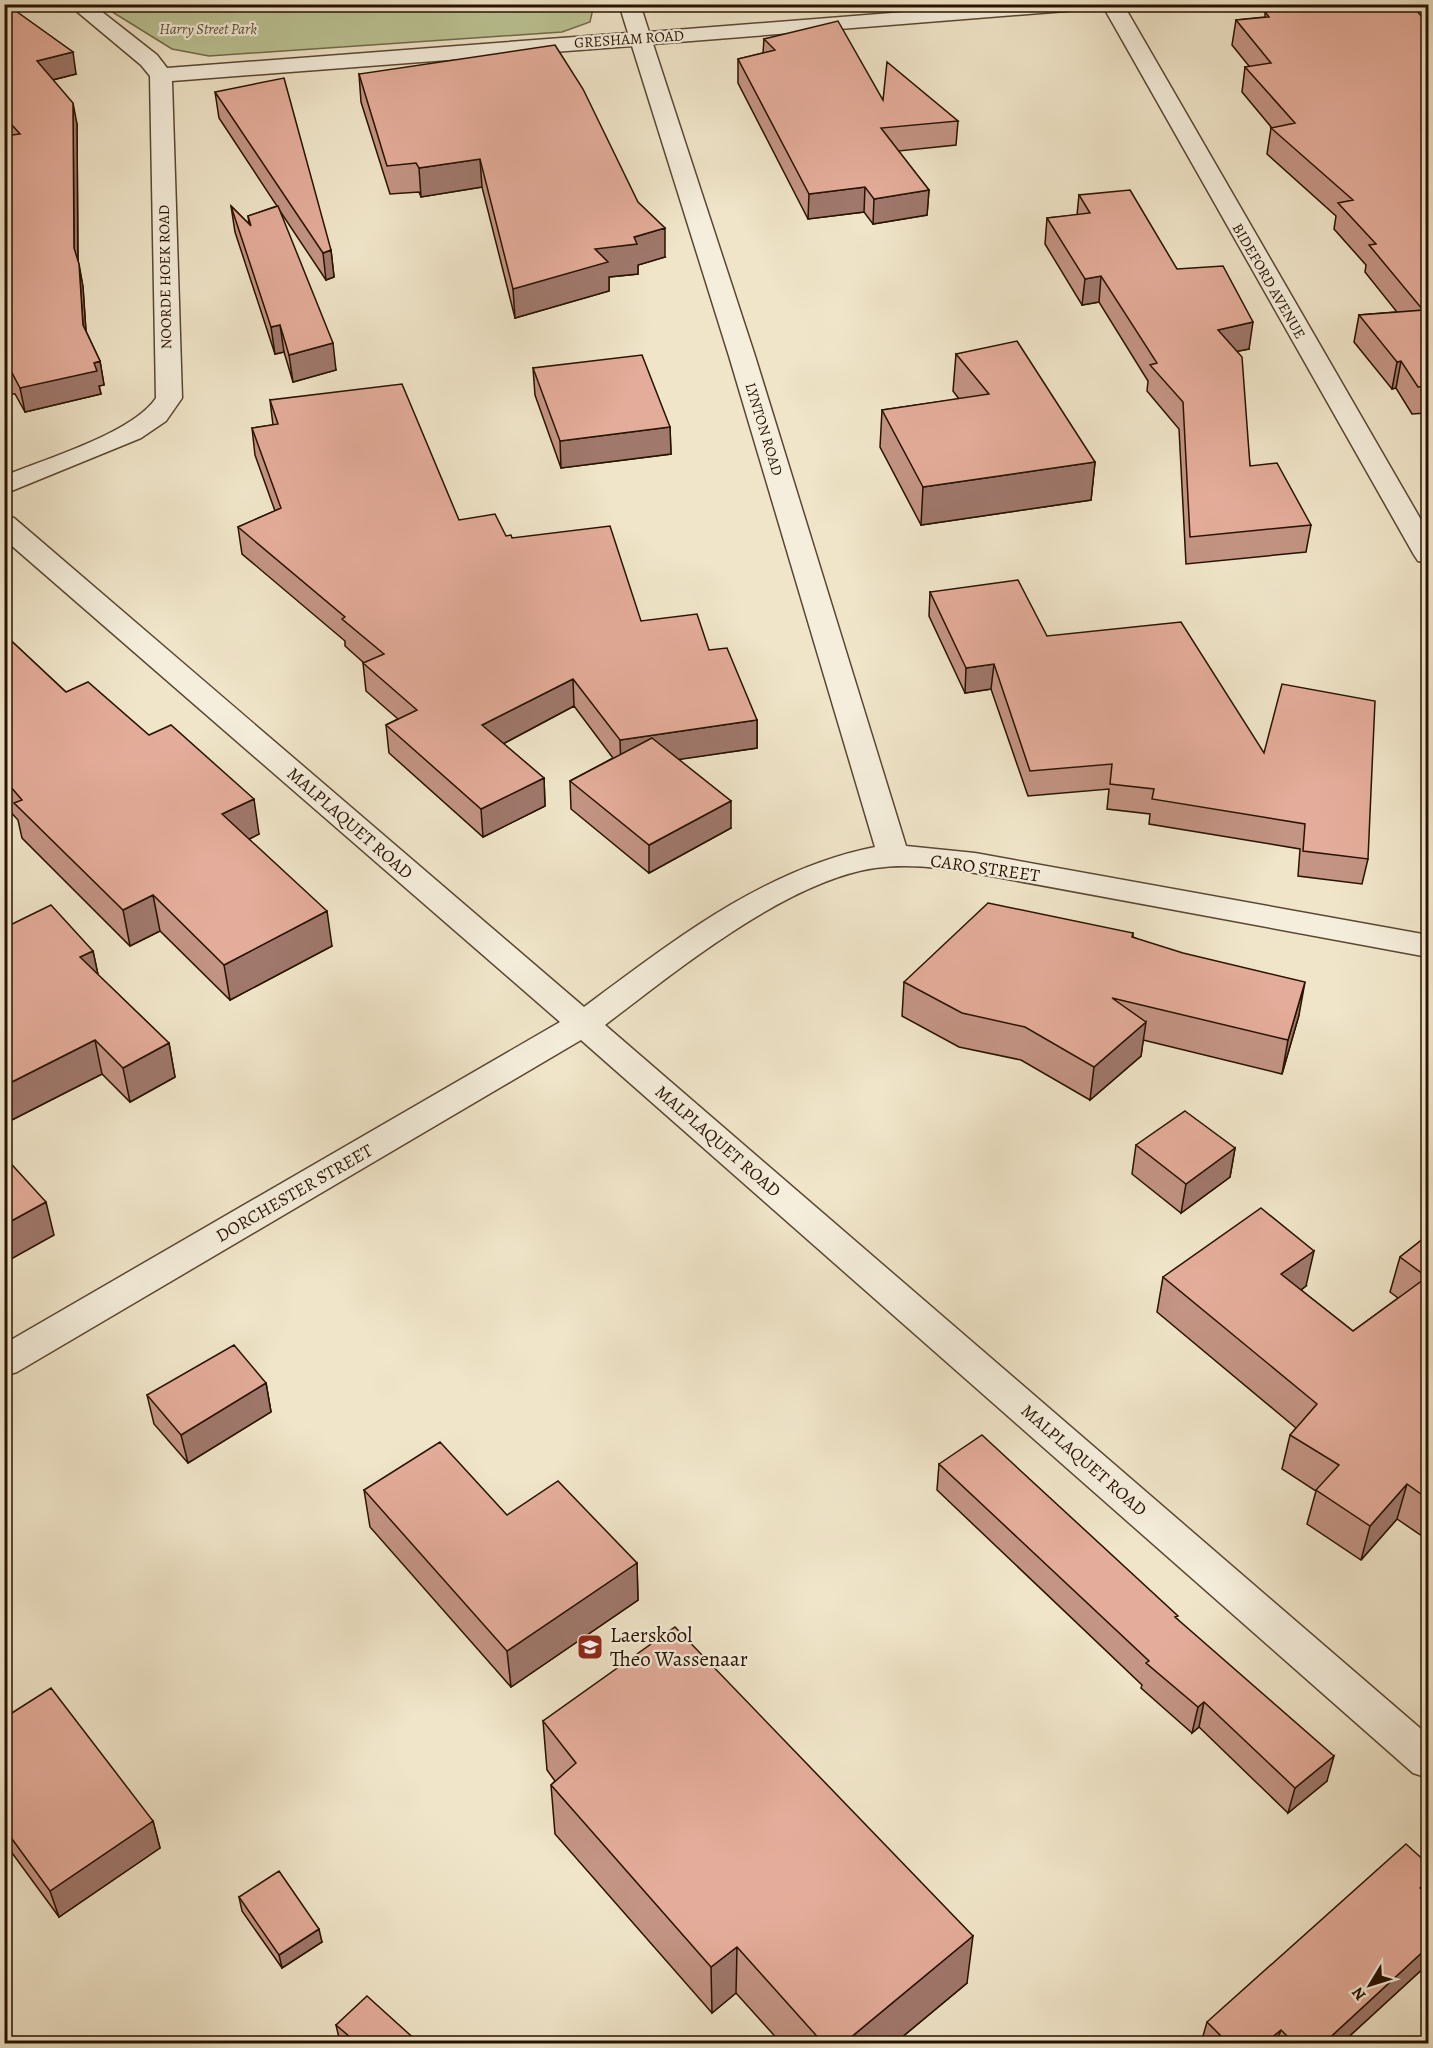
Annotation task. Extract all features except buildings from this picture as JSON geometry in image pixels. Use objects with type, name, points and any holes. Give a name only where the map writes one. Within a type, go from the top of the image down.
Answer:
[{"type":"street","points":[[78,4],[149,60],[161,75]]},
{"type":"street","name":"LYNTON ROAD","points":[[629,4],[742,356],[893,855]]},
{"type":"street","name":"GRESHAM ROAD","points":[[161,75],[1096,4]]},
{"type":"street","name":"BIDEFORD AVENUE","points":[[1112,4],[1428,555]]},
{"type":"street","name":"NOORDE HOEK ROAD","points":[[4,486],[132,432],[157,416],[169,398],[161,75]]},
{"type":"street","name":"MALPLAQUET ROAD","points":[[4,524],[583,1024],[1428,1760]]},
{"type":"street","name":"CARO STREET","points":[[583,1024],[669,961],[788,886],[855,862],[893,855],[1069,880],[1428,941]]},
{"type":"street","name":"DORCHESTER STREET","points":[[4,1362],[583,1024]]},
{"type":"green space","name":"Harry Street Park","points":[[594,4],[590,22],[562,32],[209,56],[172,49],[101,5]]},
{"type":"place","name":"Laerskool Theo Wassenaar","points":[[590,1647]]}]
